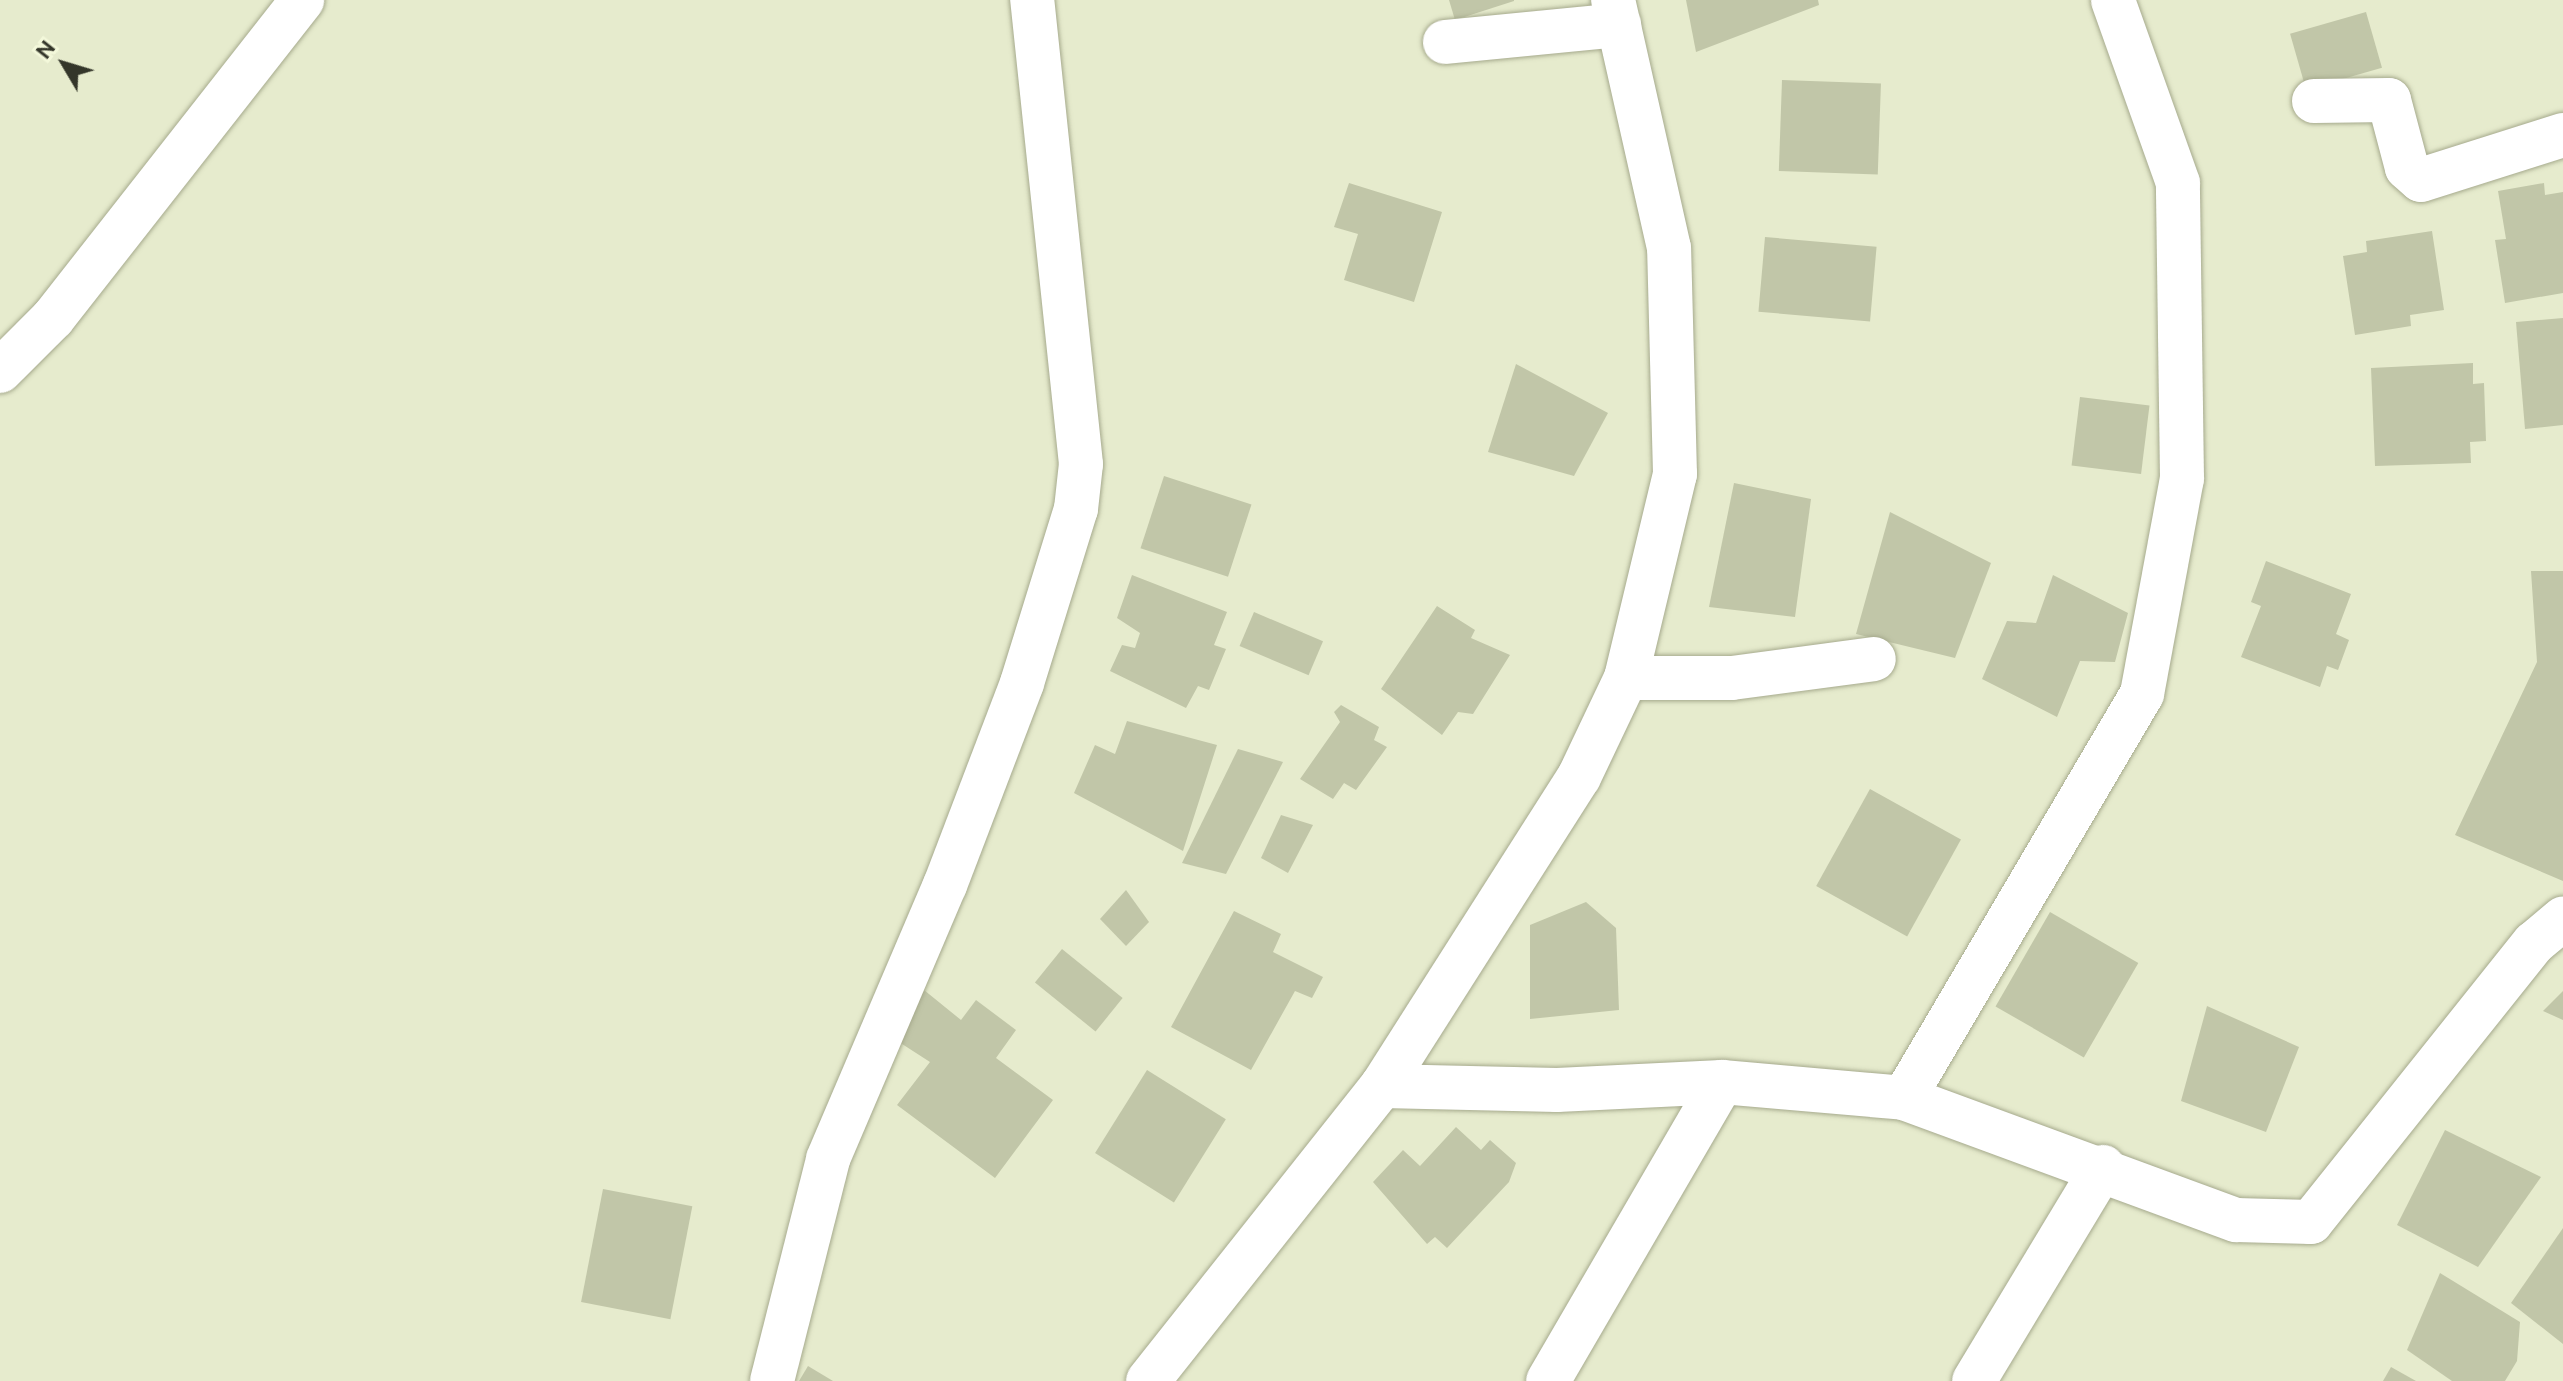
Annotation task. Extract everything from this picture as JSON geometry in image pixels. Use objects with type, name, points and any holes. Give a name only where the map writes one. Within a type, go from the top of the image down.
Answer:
[{"type":"street","points":[[0,371],[53,318],[302,0]]},
{"type":"street","points":[[772,1381],[828,1159],[956,856],[1022,683],[1076,509],[1081,464],[1032,0]]},
{"type":"street","points":[[1904,1098],[2142,694],[2182,479],[2178,183],[2113,0]]},
{"type":"street","points":[[1148,1381],[1382,1086],[1579,777],[1626,678],[1675,474],[1669,248],[1616,12],[1445,42]]},
{"type":"street","points":[[2314,101],[2389,100],[2407,168],[2421,180],[2563,135]]},
{"type":"street","points":[[1626,678],[1732,678],[1874,659]]},
{"type":"street","points":[[1382,1086],[1557,1090],[1722,1082],[1904,1098],[2103,1167],[2236,1220],[2311,1222],[2534,943],[2563,919]]},
{"type":"street","points":[[1548,1381],[1722,1082]]},
{"type":"street","points":[[1974,1381],[2103,1167]]},
{"type":"building","points":[[1449,0],[1514,0],[1514,1],[1455,20]]},
{"type":"building","points":[[1686,0],[1818,0],[1819,5],[1696,52]]},
{"type":"building","points":[[2366,12],[2382,68],[2306,90],[2290,34]]},
{"type":"building","points":[[1782,80],[1881,83],[1878,174],[1779,171]]},
{"type":"building","points":[[1349,183],[1442,212],[1414,302],[1344,280],[1358,234],[1334,227]]},
{"type":"building","points":[[2544,183],[2545,195],[2563,192],[2563,293],[2505,303],[2495,240],[2506,239],[2498,191]]},
{"type":"building","points":[[2432,231],[2444,310],[2410,315],[2411,326],[2355,335],[2343,256],[2367,252],[2366,241]]},
{"type":"building","points":[[1765,237],[1877,247],[1870,321],[1758,312]]},
{"type":"building","points":[[2563,318],[2563,425],[2525,429],[2516,322]]},
{"type":"building","points":[[2473,363],[2473,384],[2484,383],[2486,441],[2470,442],[2471,463],[2375,466],[2371,368]]},
{"type":"building","points":[[1516,364],[1608,413],[1574,476],[1488,452]]},
{"type":"building","points":[[2080,397],[2149,406],[2141,474],[2072,465]]},
{"type":"building","points":[[1164,476],[1251,504],[1228,577],[1141,548]]},
{"type":"building","points":[[1734,483],[1811,499],[1795,617],[1709,607]]},
{"type":"building","points":[[1890,512],[1991,563],[1955,658],[1856,634]]},
{"type":"building","points":[[2266,561],[2351,594],[2336,634],[2349,640],[2338,670],[2327,666],[2320,687],[2241,657],[2261,606],[2251,602]]},
{"type":"building","points":[[2531,571],[2563,571],[2563,881],[2455,835],[2537,662]]},
{"type":"building","points":[[1132,575],[1227,612],[1214,645],[1226,649],[1209,690],[1198,686],[1186,708],[1110,671],[1122,645],[1135,648],[1140,633],[1117,618]]},
{"type":"building","points":[[2053,575],[2128,613],[2115,662],[2080,661],[2057,717],[1982,679],[2007,621],[2036,623]]},
{"type":"building","points":[[1437,606],[1475,630],[1471,638],[1510,655],[1473,714],[1458,712],[1442,735],[1381,689]]},
{"type":"building","points":[[1254,612],[1323,641],[1309,675],[1240,646]]},
{"type":"building","points":[[1341,705],[1379,727],[1374,740],[1387,747],[1356,790],[1344,783],[1333,799],[1300,779],[1340,722],[1334,712]]},
{"type":"building","points":[[1127,721],[1217,745],[1183,851],[1074,793],[1095,745],[1115,754]]},
{"type":"building","points":[[1238,749],[1283,762],[1226,874],[1182,863]]},
{"type":"building","points":[[1870,789],[1961,839],[1907,937],[1816,886]]},
{"type":"building","points":[[1281,815],[1313,825],[1288,873],[1261,858]]},
{"type":"building","points":[[1126,890],[1149,922],[1126,946],[1100,919]]},
{"type":"building","points":[[1586,902],[1616,928],[1619,1010],[1530,1019],[1530,925]]},
{"type":"building","points":[[1234,911],[1281,934],[1273,952],[1323,977],[1312,998],[1295,991],[1251,1070],[1171,1027]]},
{"type":"building","points":[[2050,912],[2138,963],[2084,1057],[1996,1006]]},
{"type":"building","points":[[1062,949],[1123,998],[1096,1032],[1035,982]]},
{"type":"building","points":[[924,990],[961,1020],[976,1000],[1016,1030],[996,1058],[1053,1100],[995,1178],[897,1105],[930,1062],[885,1033]]},
{"type":"building","points":[[2563,991],[2563,1020],[2543,1011]]},
{"type":"building","points":[[2207,1006],[2299,1047],[2266,1132],[2181,1101]]},
{"type":"building","points":[[1147,1070],[1226,1119],[1174,1202],[1095,1153]]},
{"type":"building","points":[[1456,1127],[1481,1150],[1490,1140],[1516,1163],[1509,1182],[1447,1248],[1435,1237],[1427,1244],[1373,1182],[1403,1150],[1420,1166]]},
{"type":"building","points":[[2445,1130],[2541,1177],[2478,1267],[2397,1225]]},
{"type":"building","points":[[603,1189],[692,1206],[670,1319],[581,1302]]},
{"type":"building","points":[[2563,1228],[2563,1344],[2511,1303]]},
{"type":"building","points":[[2440,1273],[2520,1322],[2517,1361],[2505,1381],[2452,1381],[2407,1350]]},
{"type":"building","points":[[808,1366],[833,1381],[799,1381]]},
{"type":"building","points":[[2391,1367],[2416,1381],[2383,1381]]}]
